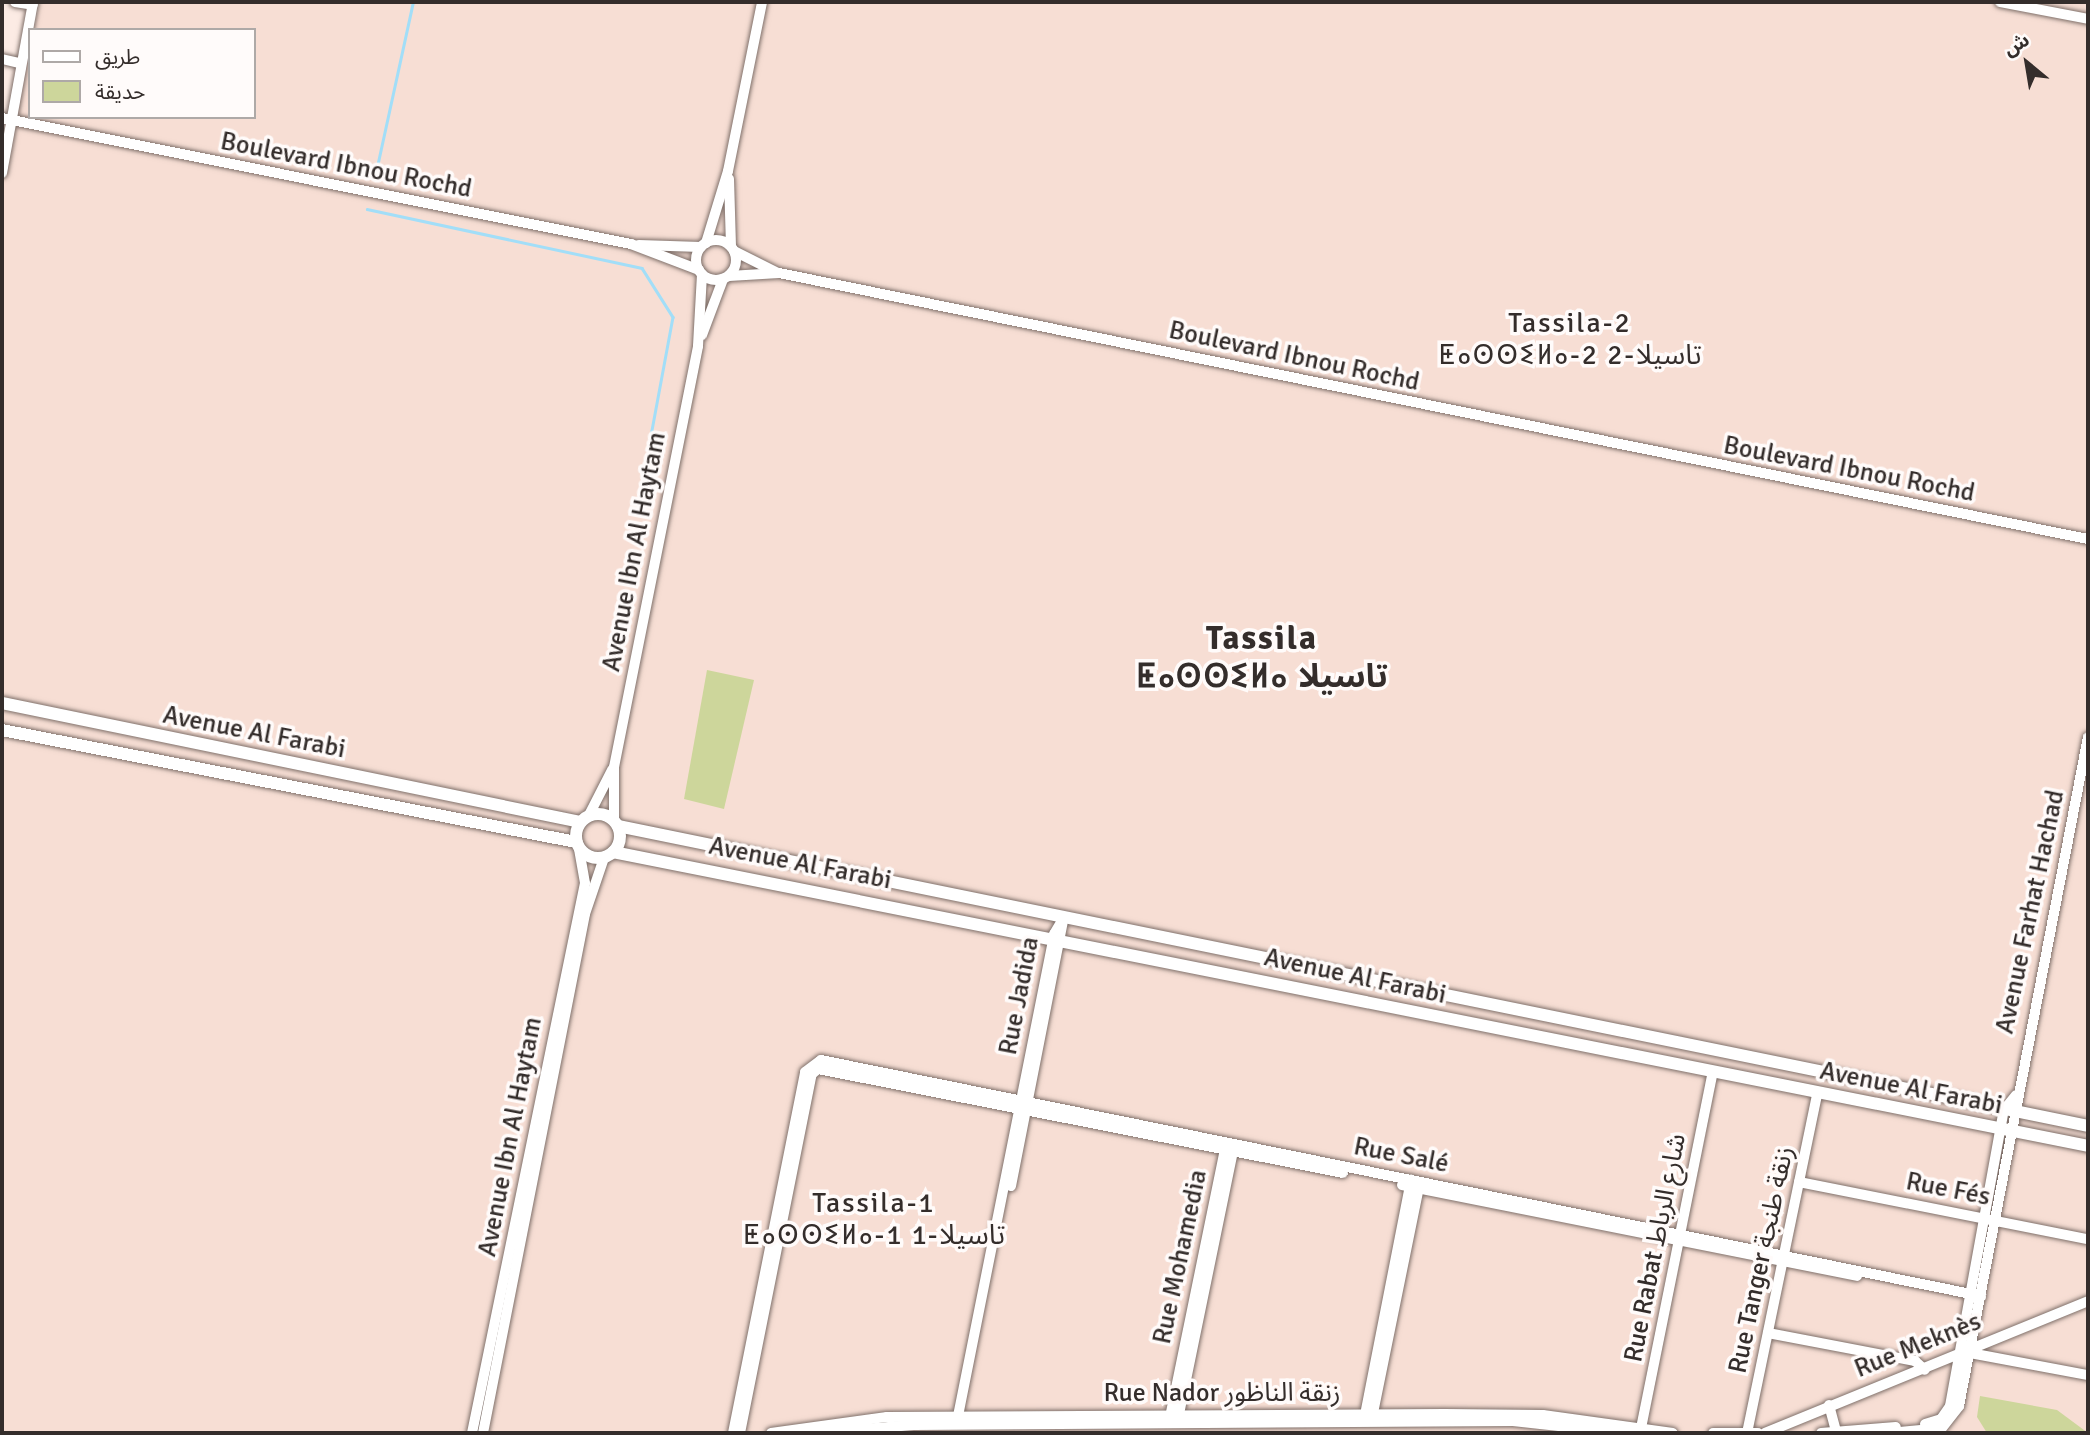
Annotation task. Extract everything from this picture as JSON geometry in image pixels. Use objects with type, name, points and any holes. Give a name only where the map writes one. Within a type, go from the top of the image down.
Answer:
[{"type":"street","points":[[2,173],[7,119],[33,3],[15,2]]},
{"type":"street","points":[[704,245],[728,171],[762,2]]},
{"type":"street","points":[[2000,2],[2088,19]]},
{"type":"street","points":[[2,59],[20,63]]},
{"type":"street","name":"Boulevard Ibnou Rochd","points":[[7,119],[631,244],[701,272],[726,277],[779,273]]},
{"type":"street","points":[[728,171],[732,249]]},
{"type":"street","name":"Boulevard Ibnou Rochd","points":[[631,244],[704,245],[732,249],[779,273],[2088,540]]},
{"type":"street","name":"Avenue Ibn Al Haytam","points":[[616,823],[614,767],[698,346],[704,245]]},
{"type":"street","name":"Avenue Ibn Al Haytam","points":[[698,346],[726,277],[732,249]]},
{"type":"street","name":"Avenue Al Farabi","points":[[2,703],[616,823],[1063,919],[2088,1126]]},
{"type":"street","name":"Avenue Al Farabi","points":[[2,730],[578,846],[609,855],[1056,940],[1817,1095],[2088,1146]]},
{"type":"street","name":"Avenue Farhat Hachad","points":[[1954,1406],[1992,1220],[2019,1113],[2015,1095],[2088,737]]},
{"type":"street","name":"Avenue Ibn Al Haytam","points":[[585,819],[614,767]]},
{"type":"street","points":[[578,846],[585,819]]},
{"type":"street","points":[[609,855],[616,823]]},
{"type":"street","name":"Avenue Ibn Al Haytam","points":[[483,1433],[513,1257],[585,883],[578,846]]},
{"type":"street","name":"Avenue Ibn Al Haytam","points":[[472,1433],[513,1257],[585,914],[609,855]]},
{"type":"street","name":"Rue Jadida","points":[[960,1421],[1056,940],[1063,919]]},
{"type":"street","name":"Rue Salé","points":[[816,1066],[830,1060],[1024,1104],[1976,1297]]},
{"type":"street","points":[[733,1433],[805,1072],[816,1066]]},
{"type":"street","points":[[740,1433],[812,1074],[816,1066]]},
{"type":"street","name":"Rue Rabat شارع الرباط","points":[[1640,1431],[1713,1072]]},
{"type":"street","name":"Rue Tanger زنقة طنجة","points":[[1747,1433],[1817,1095]]},
{"type":"street","name":"Avenue Farhat Hachad","points":[[1992,1220],[2004,1110],[2015,1095]]},
{"type":"street","name":"Rue Mohamedia","points":[[1174,1419],[1230,1146]]},
{"type":"street","name":"Rue Fés","points":[[1799,1182],[2088,1239]]},
{"type":"street","points":[[1368,1418],[1415,1184]]},
{"type":"street","name":"Rue Meknès","points":[[1766,1433],[2088,1301]]},
{"type":"street","name":"Rue Meknès","points":[[1965,1352],[2088,1307]]},
{"type":"street","points":[[1768,1333],[1924,1368]]},
{"type":"street","points":[[1965,1352],[2088,1375]]},
{"type":"street","points":[[1821,1433],[1931,1423],[1954,1406]]},
{"type":"street","points":[[1889,1433],[1942,1428],[1954,1406]]},
{"type":"street","points":[[1830,1407],[1836,1432]]},
{"type":"street","name":"Rue Meknès","points":[[1777,1433],[1830,1407]]},
{"type":"street","name":"Rue Nador زنقة الناظور","points":[[771,1433],[866,1418],[960,1421],[1543,1415],[1640,1431],[1673,1433]]},
{"type":"street","name":"Rue Nador زنقة الناظور","points":[[1368,1418],[1533,1422],[1622,1433]]},
{"type":"street","name":"Rue Nador زنقة الناظور","points":[[813,1433],[960,1421]]},
{"type":"street","points":[[1713,1433],[1758,1433]]},
{"type":"shaded area","points":[[40,2],[2088,2],[2088,1433],[2,1433],[2,178],[28,58],[28,119],[256,119],[256,28],[34,28]]},
{"type":"green space","points":[[707,670],[754,680],[724,809],[684,799]]},
{"type":"green space","points":[[1980,1396],[2057,1410],[2088,1433],[1987,1433],[1977,1417]]},
{"type":"waterway","points":[[375,176],[413,2]]},
{"type":"waterway","points":[[367,209],[642,268],[673,317],[649,446]]},
{"type":"district","name":"Tassila-2 ⵟⴰⵙⵙⵉⵍⴰ-2 2-تاسيلا","points":[[1570,339]]},
{"type":"district","name":"Tassila ⵟⴰⵙⵙⵉⵍⴰ تاسيلا","points":[[1262,658]]},
{"type":"district","name":"Tassila-1 ⵟⴰⵙⵙⵉⵍⴰ-1 1-تاسيلا","points":[[874,1219]]}]
